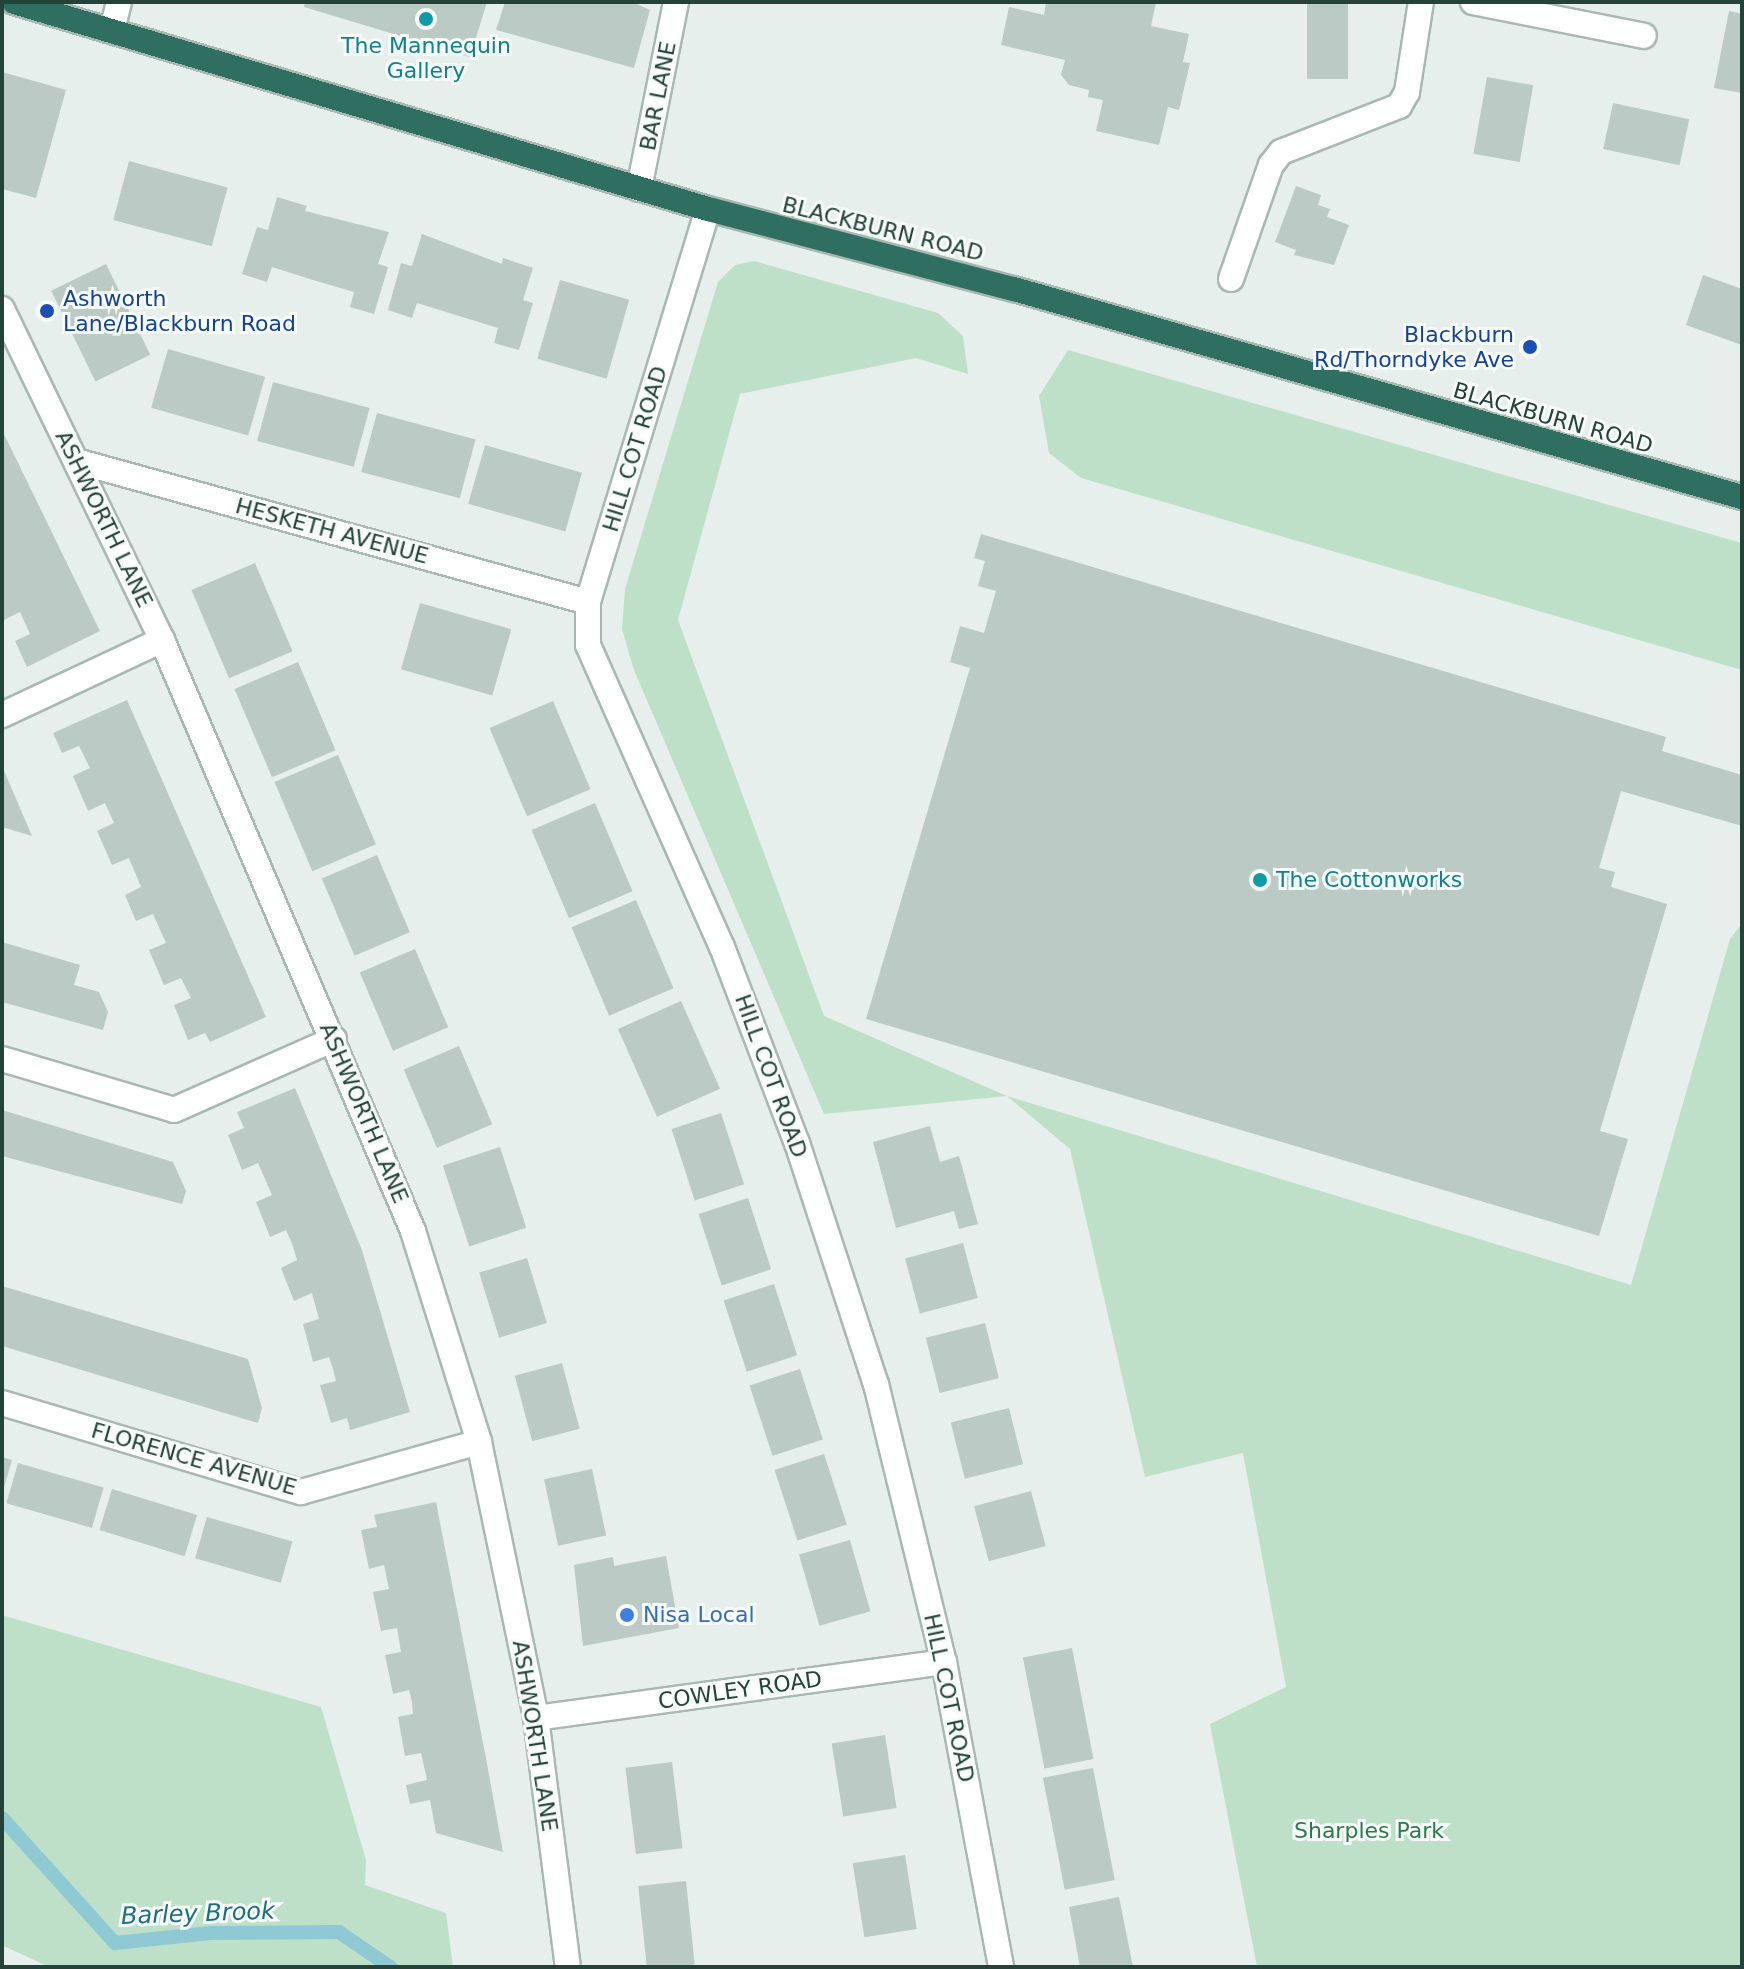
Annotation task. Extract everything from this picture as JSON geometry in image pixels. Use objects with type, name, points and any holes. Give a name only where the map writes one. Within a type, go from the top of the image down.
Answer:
[{"type":"highway","name":"BLACKBURN ROAD","points":[[14,2],[708,209],[1014,289],[1742,497]]},
{"type":"street","points":[[112,30],[119,2]]},
{"type":"street","name":"BAR LANE","points":[[639,189],[676,2]]},
{"type":"street","points":[[1231,279],[1271,165],[1281,152],[1399,106],[1407,92],[1421,2]]},
{"type":"street","points":[[1473,2],[1644,36]]},
{"type":"street","name":"HILL COT ROAD","points":[[708,209],[588,602],[588,645],[722,947],[797,1143],[876,1384],[944,1662],[1001,1967]]},
{"type":"street","name":"ASHWORTH LANE","points":[[2,309],[162,640],[413,1231],[479,1442],[536,1718],[568,1967]]},
{"type":"street","name":"HESKETH AVENUE","points":[[76,461],[588,602]]},
{"type":"street","points":[[2,715],[162,640]]},
{"type":"street","points":[[2,1059],[174,1110],[334,1039]]},
{"type":"street","name":"FLORENCE AVENUE","points":[[2,1403],[301,1492],[479,1442]]},
{"type":"street","name":"COWLEY ROAD","points":[[536,1718],[944,1662]]},
{"type":"green space","points":[[754,261],[938,313],[963,336],[968,374],[916,358],[740,394],[678,620],[824,1016],[1007,1096],[824,1114],[634,670],[622,629],[625,589],[718,282],[735,265]]},
{"type":"green space","points":[[1068,350],[1742,543],[1742,670],[1081,478],[1049,453],[1039,396]]},
{"type":"green space","name":"Sharples Park","points":[[1742,923],[1742,1967],[1257,1967],[1210,1724],[1286,1687],[1243,1453],[1145,1477],[1070,1149],[1007,1096],[1631,1285],[1730,939]]},
{"type":"green space","points":[[2,1615],[321,1707],[366,1860],[365,1885],[446,1913],[453,1967],[49,1967],[2,1945]]},
{"type":"building","points":[[305,2],[487,2],[470,57],[304,7]]},
{"type":"building","points":[[505,2],[632,2],[650,10],[634,68],[496,30]]},
{"type":"building","points":[[1046,2],[1156,2],[1151,26],[1189,34],[1183,62],[1190,63],[1179,110],[1168,107],[1159,145],[1096,131],[1103,100],[1088,97],[1089,90],[1069,85],[1061,75],[1065,60],[1001,45],[1009,7],[1044,15]]},
{"type":"building","points":[[1307,2],[1348,2],[1348,79],[1307,79]]},
{"type":"building","points":[[1729,11],[1742,14],[1742,93],[1714,88]]},
{"type":"building","points":[[2,72],[66,90],[36,198],[2,189]]},
{"type":"building","points":[[1487,77],[1533,85],[1520,162],[1473,154]]},
{"type":"building","points":[[1613,103],[1689,119],[1680,165],[1603,149]]},
{"type":"building","points":[[129,161],[228,187],[212,246],[113,220]]},
{"type":"building","points":[[1296,186],[1321,195],[1318,205],[1330,209],[1327,217],[1349,225],[1334,265],[1294,255],[1296,250],[1275,242]]},
{"type":"building","points":[[277,197],[307,206],[305,211],[389,232],[378,264],[388,267],[374,314],[350,307],[354,292],[272,267],[267,282],[242,274],[257,227],[268,230]]},
{"type":"building","points":[[422,234],[502,264],[503,258],[533,268],[523,300],[533,303],[519,350],[494,343],[498,328],[417,303],[412,318],[388,310],[401,263],[412,266]]},
{"type":"building","points":[[106,264],[150,355],[95,382],[51,291]]},
{"type":"building","points":[[1703,275],[1742,289],[1742,345],[1686,325]]},
{"type":"building","points":[[560,280],[629,300],[607,379],[537,359]]},
{"type":"building","points":[[168,349],[265,377],[248,435],[151,408]]},
{"type":"building","points":[[273,382],[370,408],[354,467],[257,441]]},
{"type":"building","points":[[377,413],[476,439],[460,498],[361,472]]},
{"type":"building","points":[[2,430],[100,631],[27,667],[15,641],[30,634],[20,612],[4,620],[2,615]]},
{"type":"building","points":[[485,445],[582,473],[565,531],[468,504]]},
{"type":"building","name":"The Cottonworks","points":[[981,534],[1666,737],[1662,751],[1742,775],[1742,826],[1621,791],[1599,868],[1615,872],[1611,887],[1667,904],[1600,1131],[1628,1139],[1599,1236],[866,1019],[970,668],[950,662],[960,626],[984,633],[996,591],[978,586],[985,561],[974,558]]},
{"type":"building","points":[[255,563],[293,651],[229,678],[191,590]]},
{"type":"building","points":[[420,603],[511,629],[492,696],[401,669]]},
{"type":"building","points":[[298,662],[336,750],[272,777],[234,689]]},
{"type":"building","points":[[127,700],[266,1017],[210,1042],[205,1033],[188,1040],[174,1005],[191,998],[181,978],[164,985],[149,950],[166,943],[153,914],[136,921],[125,895],[141,887],[129,858],[112,865],[97,831],[114,823],[105,803],[88,811],[73,776],[90,768],[79,746],[62,753],[53,733]]},
{"type":"building","points":[[553,701],[591,789],[527,816],[489,728]]},
{"type":"building","points":[[338,755],[376,844],[312,871],[274,782]]},
{"type":"building","points":[[2,766],[32,836],[2,827]]},
{"type":"building","points":[[595,803],[633,891],[569,918],[531,830]]},
{"type":"building","points":[[377,855],[410,932],[355,956],[322,878]]},
{"type":"building","points":[[636,900],[674,988],[609,1016],[572,927]]},
{"type":"building","points":[[2,942],[80,965],[74,985],[99,992],[108,1012],[103,1030],[2,1002]]},
{"type":"building","points":[[415,949],[448,1027],[393,1051],[360,972]]},
{"type":"building","points":[[681,1001],[720,1089],[657,1117],[618,1029]]},
{"type":"building","points":[[459,1046],[492,1124],[437,1148],[404,1069]]},
{"type":"building","points":[[295,1088],[362,1250],[410,1412],[350,1430],[347,1418],[331,1423],[320,1385],[336,1381],[329,1357],[313,1362],[303,1324],[319,1319],[312,1293],[294,1301],[281,1268],[297,1260],[293,1246],[286,1230],[270,1237],[256,1202],[272,1195],[258,1163],[242,1170],[228,1135],[244,1128],[237,1112]]},
{"type":"building","points":[[2,1110],[173,1162],[186,1191],[182,1204],[2,1156]]},
{"type":"building","points":[[721,1113],[744,1184],[695,1200],[672,1129]]},
{"type":"building","points":[[930,1126],[940,1162],[959,1156],[978,1224],[959,1229],[954,1211],[896,1228],[873,1142]]},
{"type":"building","points":[[500,1147],[526,1228],[469,1246],[443,1166]]},
{"type":"building","points":[[748,1198],[771,1269],[722,1285],[699,1214]]},
{"type":"building","points":[[963,1243],[978,1298],[920,1314],[905,1259]]},
{"type":"building","points":[[527,1258],[547,1323],[499,1338],[479,1273]]},
{"type":"building","points":[[774,1284],[797,1355],[747,1372],[724,1300]]},
{"type":"building","points":[[2,1286],[248,1359],[262,1408],[258,1423],[2,1346]]},
{"type":"building","points":[[985,1323],[999,1378],[940,1393],[926,1338]]},
{"type":"building","points":[[562,1363],[580,1429],[532,1441],[515,1376]]},
{"type":"building","points":[[800,1369],[823,1439],[772,1456],[750,1385]]},
{"type":"building","points":[[1009,1408],[1023,1464],[965,1479],[951,1423]]},
{"type":"building","points":[[824,1454],[847,1524],[797,1540],[775,1470]]},
{"type":"building","points":[[2,1457],[12,1460],[3,1491],[2,1490]]},
{"type":"building","points":[[18,1463],[104,1488],[92,1528],[6,1503]]},
{"type":"building","points":[[592,1469],[606,1536],[558,1546],[544,1479]]},
{"type":"building","points":[[112,1489],[197,1515],[185,1556],[99,1530]]},
{"type":"building","points":[[1031,1491],[1046,1546],[989,1561],[974,1506]]},
{"type":"building","points":[[436,1502],[503,1852],[436,1833],[430,1800],[410,1804],[406,1785],[427,1780],[421,1753],[405,1756],[398,1717],[413,1714],[412,1702],[409,1690],[393,1694],[385,1655],[401,1652],[397,1628],[381,1631],[373,1592],[389,1589],[384,1565],[369,1569],[361,1530],[377,1527],[374,1515]]},
{"type":"building","points":[[207,1517],[293,1542],[281,1583],[195,1558]]},
{"type":"building","points":[[850,1540],[870,1611],[819,1626],[799,1555]]},
{"type":"building","points":[[666,1556],[679,1628],[583,1646],[574,1565],[613,1557],[614,1566]]},
{"type":"building","points":[[1072,1648],[1094,1759],[1044,1768],[1023,1658]]},
{"type":"building","points":[[885,1735],[897,1808],[843,1817],[832,1743]]},
{"type":"building","points":[[672,1762],[683,1848],[636,1854],[625,1768]]},
{"type":"building","points":[[1093,1768],[1115,1880],[1065,1890],[1043,1778]]},
{"type":"building","points":[[905,1855],[917,1929],[864,1937],[853,1863]]},
{"type":"building","points":[[686,1881],[695,1965],[647,1967],[638,1886]]},
{"type":"building","points":[[1119,1897],[1133,1967],[1080,1967],[1069,1907]]},
{"type":"waterway","name":"Barley Brook","points":[[2,1818],[115,1943],[210,1933],[339,1932],[390,1967]]},
{"type":"place","name":"The Mannequin Gallery","points":[[426,19]]},
{"type":"place","name":"Ashworth Lane/Blackburn Road","points":[[47,311]]},
{"type":"place","name":"Blackburn Rd/Thorndyke Ave","points":[[1530,347]]},
{"type":"place","name":"The Cottonworks","points":[[1260,880]]},
{"type":"place","name":"Nisa Local","points":[[627,1615]]}]
